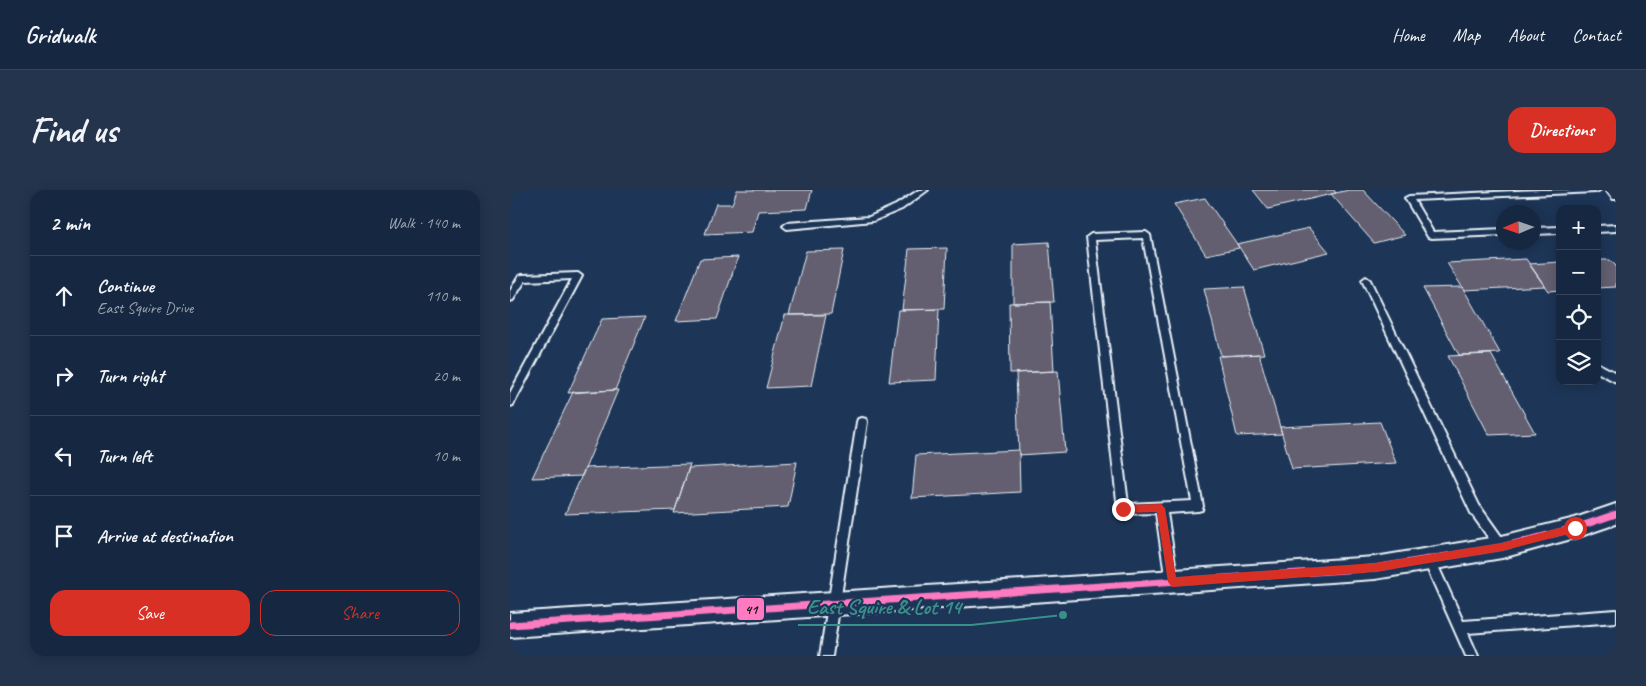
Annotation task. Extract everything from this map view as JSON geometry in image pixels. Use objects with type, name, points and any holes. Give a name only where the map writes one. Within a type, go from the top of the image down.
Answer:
[{"type":"street","points":[[510,625],[1375,568],[1502,547],[1575,528],[1616,514]]},
{"type":"lane","points":[[787,226],[870,218],[898,207],[924,190]]},
{"type":"lane","points":[[1496,232],[1431,235],[1409,198],[1596,190]]},
{"type":"lane","points":[[1610,190],[1616,197]]},
{"type":"lane","points":[[1601,229],[1616,228]]},
{"type":"lane","points":[[1541,231],[1556,230]]},
{"type":"lane","points":[[1146,235],[1198,506],[1161,508],[1123,509],[1091,236],[1146,235]]},
{"type":"lane","points":[[510,298],[522,278],[578,276],[510,402]]},
{"type":"lane","points":[[1366,280],[1475,510],[1502,547]]},
{"type":"lane","points":[[1601,369],[1616,378]]},
{"type":"lane","points":[[826,656],[862,422]]},
{"type":"lane","points":[[1161,508],[1172,582]]},
{"type":"lane","points":[[1429,559],[1461,627],[1472,656]]},
{"type":"lane","points":[[1461,627],[1616,616]]},
{"type":"building","points":[[737,190],[812,190],[807,209],[758,211],[752,232],[705,234],[716,204],[732,204]]},
{"type":"building","points":[[1253,190],[1334,190],[1336,193],[1268,209]]},
{"type":"building","points":[[1349,190],[1363,190],[1405,235],[1374,243],[1331,194]]},
{"type":"building","points":[[1205,198],[1239,248],[1206,255],[1174,204]]},
{"type":"building","points":[[1309,228],[1329,252],[1254,270],[1237,244]]},
{"type":"building","points":[[1049,242],[1054,302],[1013,303],[1013,244]]},
{"type":"building","points":[[947,248],[944,309],[902,310],[909,249]]},
{"type":"building","points":[[844,250],[831,314],[789,315],[806,251]]},
{"type":"building","points":[[738,257],[717,319],[676,321],[700,259]]},
{"type":"building","points":[[1526,259],[1545,286],[1464,290],[1447,263]]},
{"type":"building","points":[[1601,260],[1610,260],[1616,266],[1616,287],[1601,288]]},
{"type":"building","points":[[1556,262],[1556,290],[1548,291],[1529,264]]},
{"type":"building","points":[[1244,287],[1264,354],[1221,356],[1204,289]]},
{"type":"building","points":[[1462,287],[1500,353],[1459,355],[1423,288]]},
{"type":"building","points":[[1050,302],[1054,371],[1010,373],[1009,303]]},
{"type":"building","points":[[939,309],[936,380],[889,382],[898,310]]},
{"type":"building","points":[[785,315],[826,315],[811,386],[766,388]]},
{"type":"building","points":[[645,317],[615,390],[568,393],[602,319]]},
{"type":"building","points":[[1259,354],[1282,434],[1237,436],[1218,356]]},
{"type":"building","points":[[1491,354],[1535,433],[1489,435],[1448,356]]},
{"type":"building","points":[[1058,371],[1065,452],[1019,455],[1016,373]]},
{"type":"building","points":[[618,390],[582,476],[532,478],[573,392]]},
{"type":"building","points":[[1380,422],[1396,463],[1292,469],[1280,427]]},
{"type":"building","points":[[1019,450],[1020,492],[912,498],[916,455]]},
{"type":"building","points":[[797,462],[788,507],[674,513],[689,468]]},
{"type":"building","points":[[690,464],[675,510],[565,514],[585,468]]},
{"type":"transit line","name":"41","points":[[510,625],[1375,568],[1502,547],[1575,528],[1616,514]]},
{"type":"place","name":"East Squire & Lot 14","points":[[1063,615]]},
{"type":"route","points":[[1123,509],[1161,508],[1172,582],[1375,568],[1502,547],[1575,528]]}]
